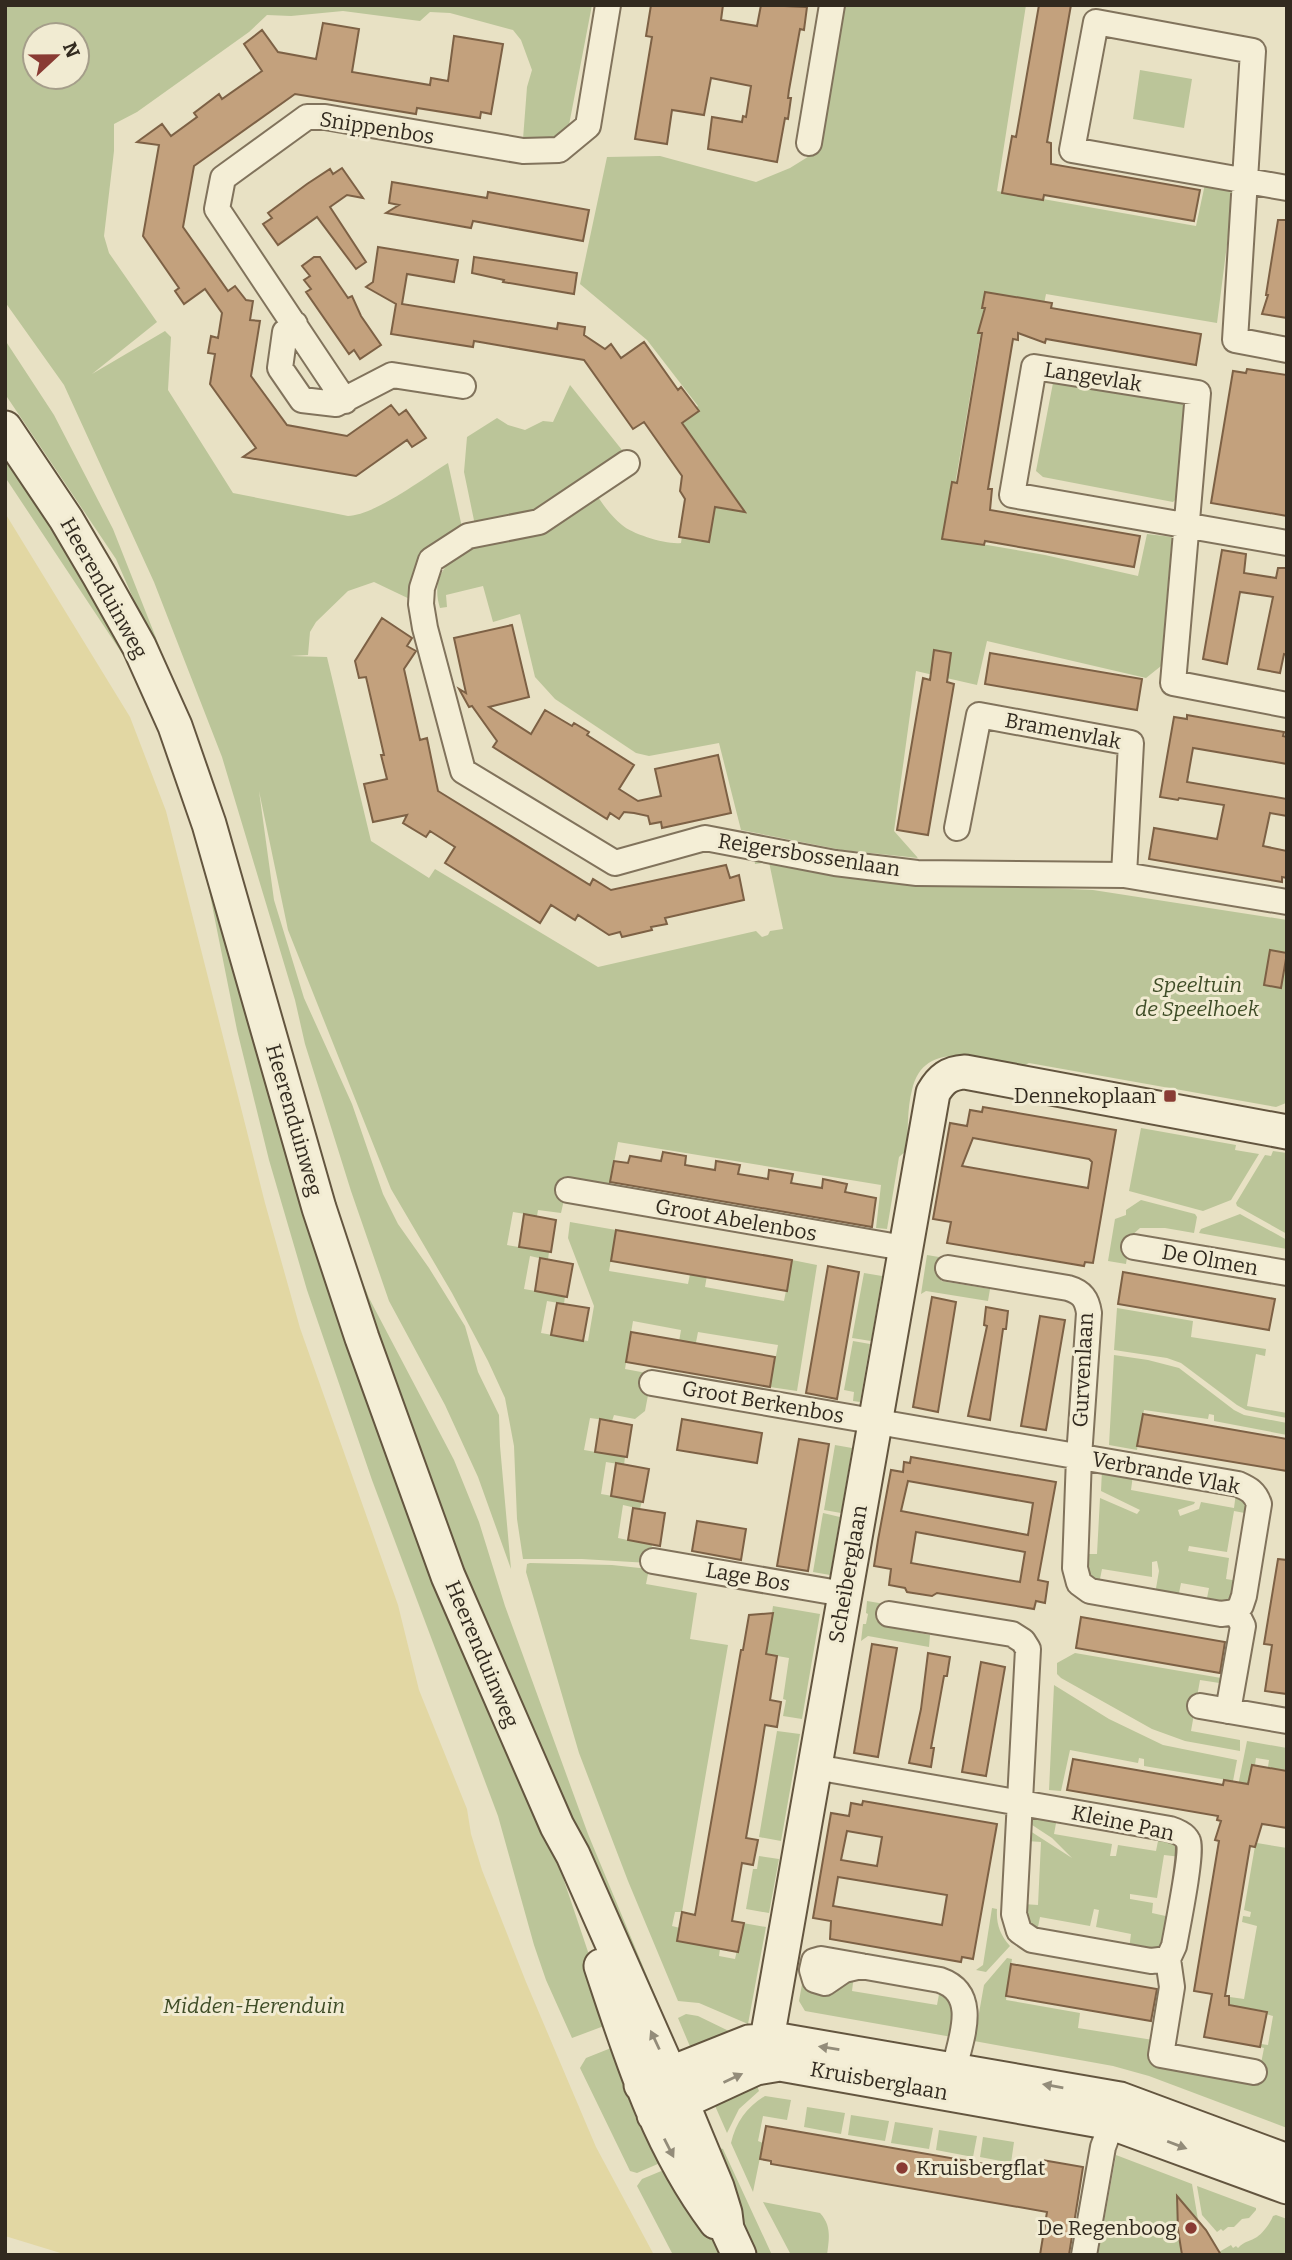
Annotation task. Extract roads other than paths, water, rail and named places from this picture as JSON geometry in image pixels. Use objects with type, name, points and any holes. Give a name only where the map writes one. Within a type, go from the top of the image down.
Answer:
[{"type":"street","name":"Snippenbos","points":[[345,401],[217,209],[223,178],[307,117],[325,117],[523,151],[559,150],[588,126],[608,5]]},
{"type":"street","points":[[809,143],[832,5]]},
{"type":"street","points":[[1287,188],[1245,180],[1072,150],[1096,22],[1253,51],[1245,180],[1235,340],[1287,350]]},
{"type":"street","points":[[295,324],[285,332],[280,368],[302,400],[336,404],[392,375],[463,386]]},
{"type":"street","name":"Langevlak","points":[[1186,526],[1198,393],[1034,367],[1012,495],[1186,526],[1287,543]]},
{"type":"street","name":"Heerenduinweg","points":[[5,428],[66,519],[99,575],[139,646],[175,726],[209,824],[319,1208],[362,1338],[448,1576],[556,1826],[573,1855],[662,2094],[676,2161],[733,2242]]},
{"type":"street","name":"Reigersbossenlaan","points":[[627,463],[539,522],[468,536],[431,560],[422,588],[421,604],[463,771],[615,863],[705,838],[835,863],[917,873],[1124,875],[1287,902]]},
{"type":"street","points":[[1186,526],[1173,683],[1287,705]]},
{"type":"street","name":"Bramenvlak","points":[[957,828],[979,715],[1131,743],[1124,875]]},
{"type":"street","name":"Scheiberglaan","points":[[769,2052],[782,1955],[904,1248],[930,1099],[937,1085],[947,1076],[965,1072],[1287,1132]]},
{"type":"street","name":"Groot Abelenbos","points":[[568,1190],[904,1248]]},
{"type":"street","name":"De Olmen","points":[[1134,1247],[1287,1273]]},
{"type":"street","name":"Gurvenlaan","points":[[948,1268],[1068,1288],[1076,1290],[1085,1299],[1089,1313],[1079,1457]]},
{"type":"street","name":"Groot Berkenbos","points":[[652,1382],[874,1421]]},
{"type":"street","name":"Verbrande Vlak","points":[[874,1421],[1238,1484],[1249,1488],[1259,1504],[1244,1596],[1236,1612],[1221,1614],[1090,1591],[1079,1584],[1075,1568],[1079,1457]]},
{"type":"street","name":"Lage Bos","points":[[653,1561],[844,1594]]},
{"type":"street","name":"Verbrande Vlak","points":[[1228,1711],[1243,1626],[1236,1612]]},
{"type":"street","points":[[889,1614],[1012,1634],[1023,1641],[1028,1649],[1030,1658],[1014,1913],[1015,1923],[1024,1937],[1152,1961],[1168,1959]]},
{"type":"street","points":[[1200,1706],[1287,1721]]},
{"type":"street","name":"Kleine Pan","points":[[815,1767],[1170,1829],[1184,1836],[1188,1841],[1189,1856],[1174,1946],[1168,1959],[1172,1987],[1161,2055],[1254,2072]]},
{"type":"street","name":"Kruisberglaan","points":[[782,1955],[814,1961],[821,1959],[940,1980],[956,1988],[962,1995],[965,2010],[954,2069]]},
{"type":"street","name":"Kruisberglaan","points":[[662,2094],[749,2042],[790,2066],[1116,2111]]},
{"type":"street","name":"Kruisberglaan","points":[[769,2052],[954,2069],[1116,2111]]},
{"type":"street","points":[[1116,2111],[1287,2161]]},
{"type":"street","points":[[1116,2111],[1287,2187]]},
{"type":"street","points":[[1084,2255],[1103,2147],[1116,2111]]},
{"type":"place","name":"Dennekoplaan","points":[[1170,1096]]},
{"type":"place","name":"Kruisbergflat","points":[[902,2168]]},
{"type":"place","name":"De Regenboog","points":[[1191,2228]]},
{"type":"park label","name":"Speeltuin de Speelhoek","points":[[1197,997]]},
{"type":"park label","name":"Midden-Herenduin","points":[[254,2006]]}]
